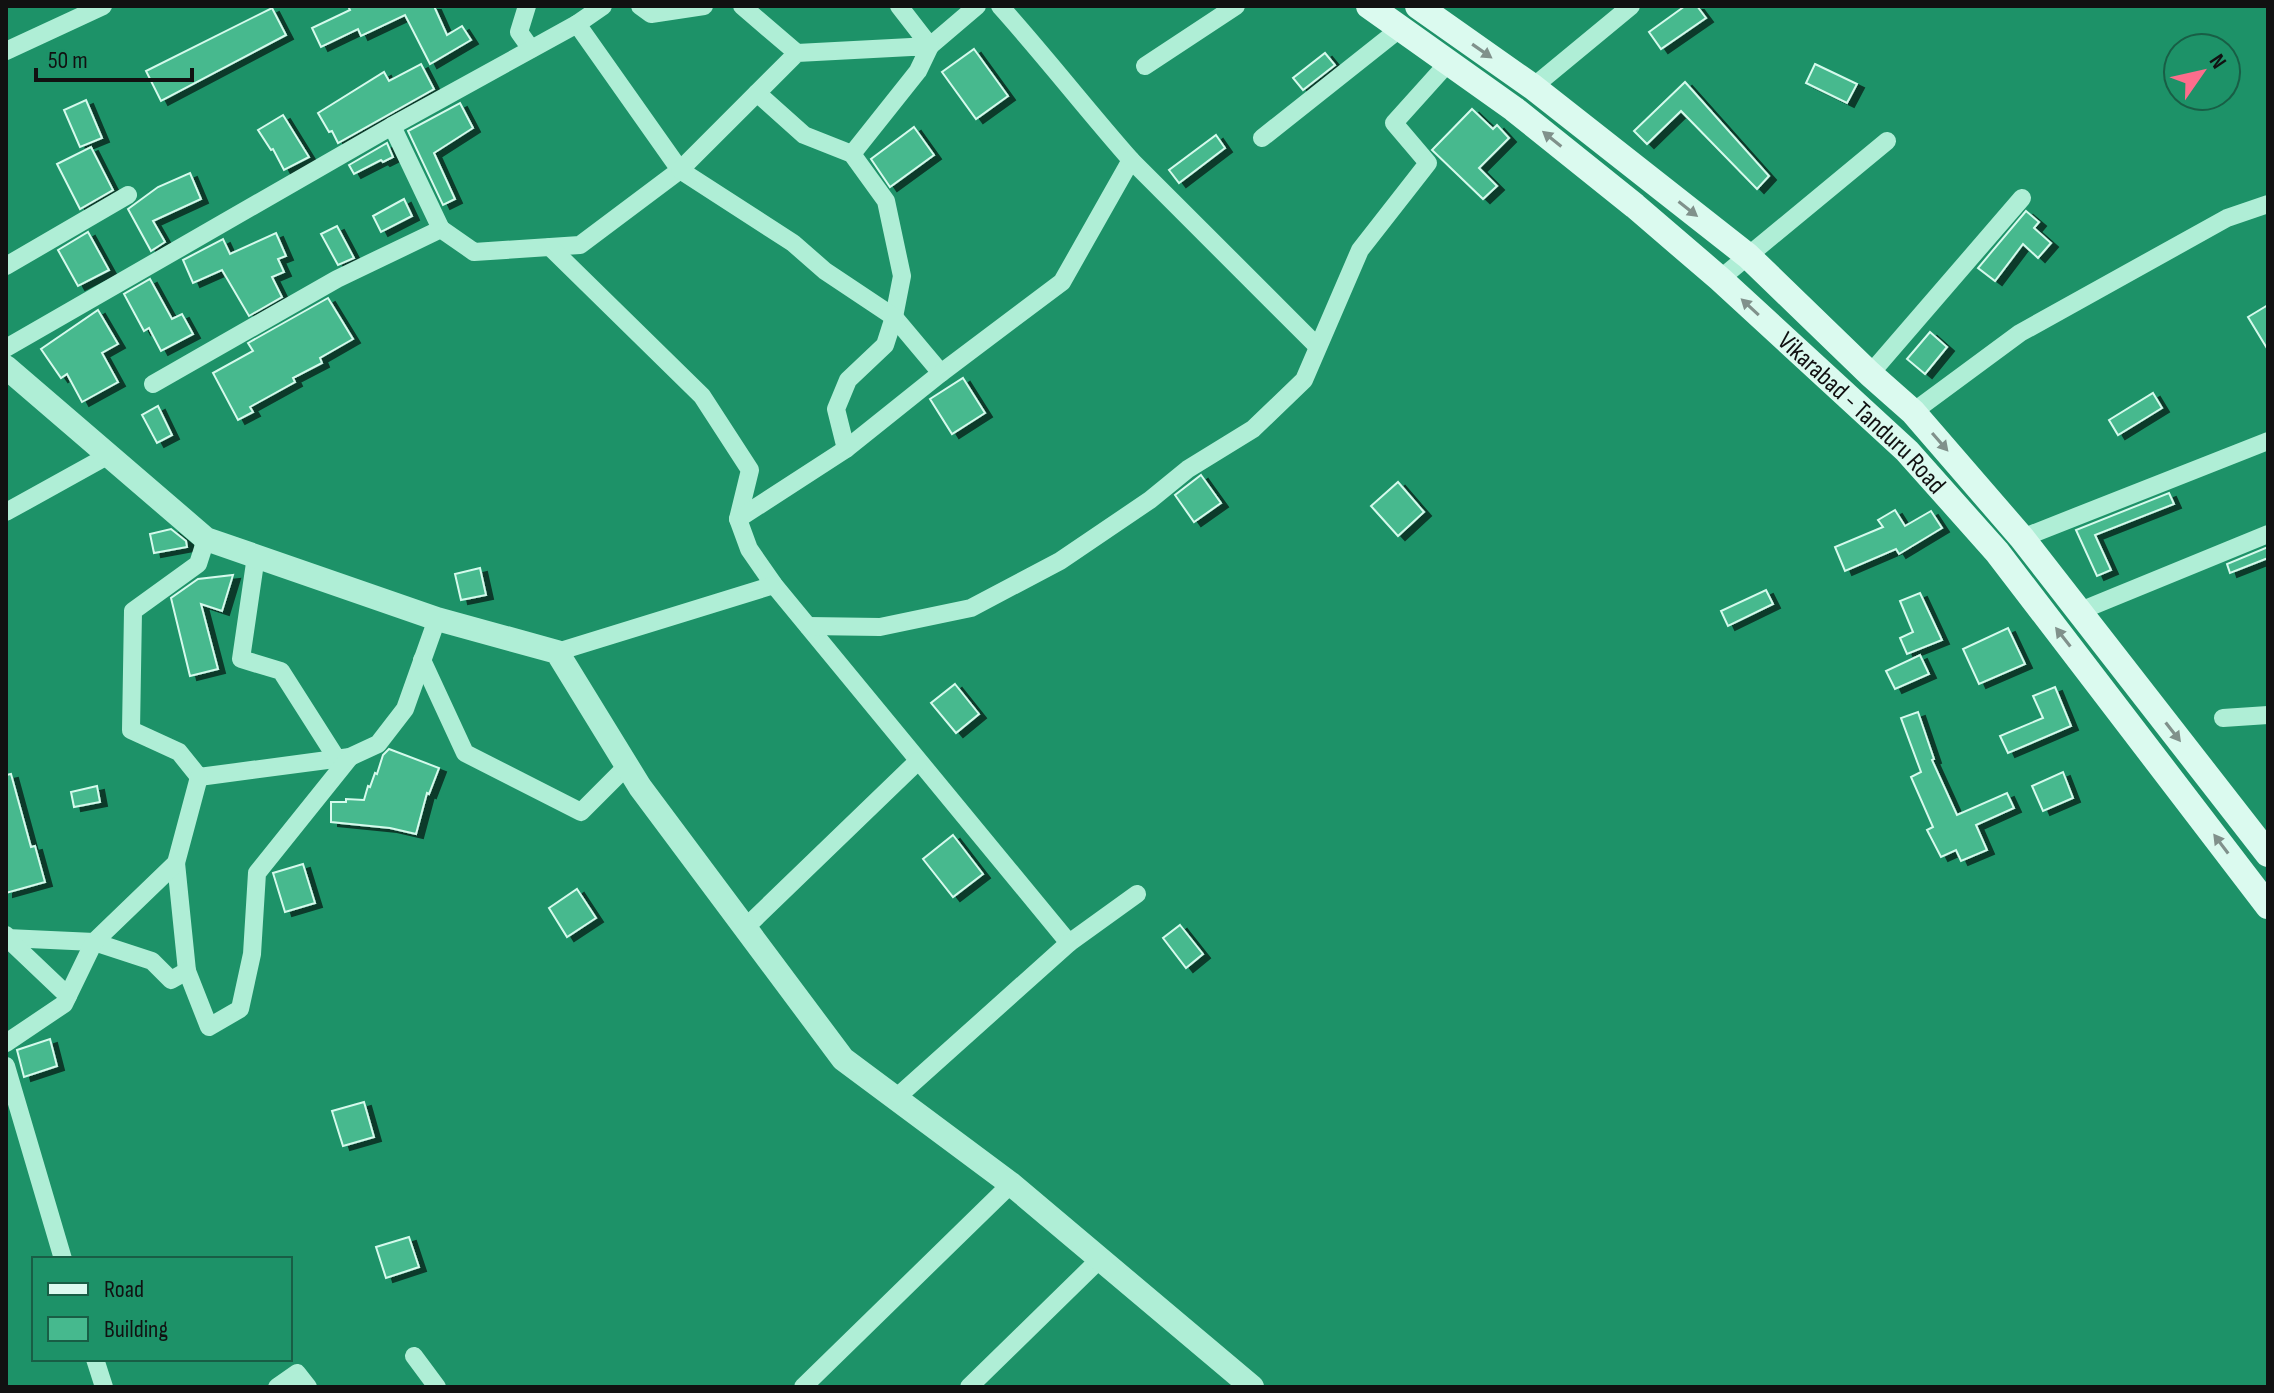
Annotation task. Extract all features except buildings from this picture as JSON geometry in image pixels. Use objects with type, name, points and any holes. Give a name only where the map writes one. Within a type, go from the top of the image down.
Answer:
[{"type":"main road","name":"Vikarabad - Tanduru Road","points":[[1369,6],[1514,109],[1635,206],[1720,279],[1907,451],[1997,552],[2268,906]]},
{"type":"main road","name":"Vikarabad - Tanduru Road","points":[[1418,6],[1533,87],[1748,256],[1913,412],[2022,538],[2268,854]]},
{"type":"main road","points":[[2120,712],[2144,695]]},
{"type":"street","points":[[6,51],[103,6]]},
{"type":"street","points":[[527,6],[519,32],[531,49]]},
{"type":"street","points":[[603,6],[577,24],[392,126],[6,363],[206,539],[437,619],[557,652],[774,585]]},
{"type":"street","points":[[640,6],[651,14],[704,6]]},
{"type":"street","points":[[742,6],[797,53]]},
{"type":"street","points":[[899,6],[930,46]]},
{"type":"street","points":[[852,154],[918,71],[930,46],[977,6]]},
{"type":"street","points":[[1000,6],[1131,160],[1317,346]]},
{"type":"street","points":[[1145,66],[1236,6]]},
{"type":"street","points":[[1533,87],[1631,6]]},
{"type":"street","points":[[577,24],[680,170],[793,243],[825,271],[894,317],[941,373]]},
{"type":"street","points":[[1262,138],[1402,27]]},
{"type":"street","points":[[392,126],[441,229],[474,252],[580,245],[680,170],[797,53],[930,46]]},
{"type":"street","points":[[808,626],[880,627],[971,608],[1060,561],[1150,500],[1188,469],[1253,429],[1304,380],[1360,250],[1428,163],[1394,123],[1448,63]]},
{"type":"street","points":[[757,93],[804,135],[852,154],[886,201],[902,276],[885,345],[848,380],[836,409],[846,449]]},
{"type":"street","points":[[1720,279],[1887,141]]},
{"type":"street","points":[[738,519],[846,449],[1062,282],[1131,160]]},
{"type":"street","points":[[6,266],[128,195]]},
{"type":"street","points":[[1870,374],[2022,198]]},
{"type":"street","points":[[1913,412],[2020,333],[2227,218],[2268,204]]},
{"type":"street","points":[[153,384],[337,279],[441,229]]},
{"type":"street","points":[[550,247],[702,396],[750,470],[738,519],[749,549],[774,585],[1069,943]]},
{"type":"street","points":[[2022,538],[2268,441]]},
{"type":"street","points":[[6,512],[109,455]]},
{"type":"street","points":[[2080,611],[2268,534]]},
{"type":"street","points":[[199,777],[179,752],[131,730],[133,611],[198,564],[206,539]]},
{"type":"street","points":[[256,556],[241,659],[281,671],[343,758]]},
{"type":"street","points":[[199,777],[343,758],[378,744],[405,709],[437,619]]},
{"type":"street","points":[[557,652],[627,766],[843,1059],[1011,1184],[1252,1387]]},
{"type":"street","points":[[422,660],[465,753],[581,812],[627,766]]},
{"type":"street","points":[[2223,718],[2268,715]]},
{"type":"street","points":[[199,777],[176,863],[187,971],[209,1027],[240,1009],[252,954],[257,873],[343,758]]},
{"type":"street","points":[[745,928],[918,761]]},
{"type":"street","points":[[6,1043],[64,1004],[94,942],[176,863]]},
{"type":"street","points":[[896,1098],[1069,943],[1137,894]]},
{"type":"street","points":[[7,936],[94,942],[152,961],[171,980],[187,971]]},
{"type":"street","points":[[7,936],[68,996]]},
{"type":"street","points":[[7,1071],[62,1257]]},
{"type":"street","points":[[803,1387],[1011,1184]]},
{"type":"street","points":[[969,1387],[1101,1258]]},
{"type":"street","points":[[414,1356],[437,1387]]},
{"type":"street","points":[[96,1361],[104,1387]]},
{"type":"street","points":[[277,1387],[297,1373],[308,1387]]}]
